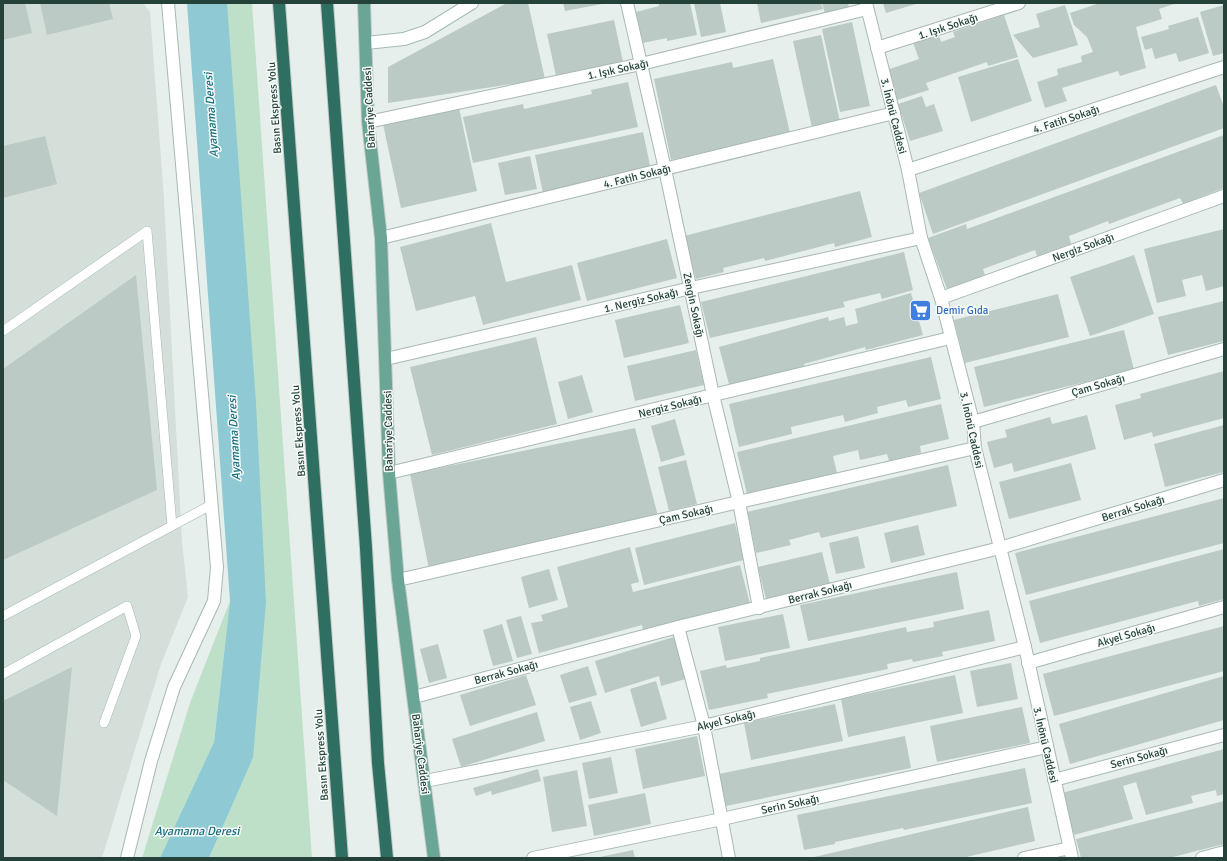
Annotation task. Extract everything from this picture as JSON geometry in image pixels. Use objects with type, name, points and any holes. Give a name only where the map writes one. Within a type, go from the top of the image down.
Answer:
[{"type":"highway","name":"Basın Ekspress Yolu","points":[[279,3],[342,858]]},
{"type":"highway","points":[[327,3],[366,548],[378,764],[387,858]]},
{"type":"main road","name":"Bahariye Caddesi","points":[[364,3],[368,122],[381,238],[389,473],[398,580],[434,858]]},
{"type":"street","points":[[127,858],[151,761],[174,687],[214,601],[217,567],[168,3]]},
{"type":"street","points":[[366,43],[404,39],[425,32],[472,3]]},
{"type":"street","name":"Zengin Sokağı","points":[[627,3],[665,169],[713,395],[739,502],[759,608]]},
{"type":"street","name":"1. Işık Sokağı","points":[[877,48],[1019,3]]},
{"type":"street","name":"1. Işık Sokağı","points":[[368,122],[641,64],[866,6]]},
{"type":"street","name":"3. İnönü Caddesi","points":[[866,6],[908,170],[920,238],[941,298],[950,338],[973,422],[975,448],[1028,663],[1071,853]]},
{"type":"street","name":"4. Fatih Sokağı","points":[[908,170],[1224,68]]},
{"type":"street","name":"4. Fatih Sokağı","points":[[381,238],[894,113]]},
{"type":"street","name":"Nergiz Sokağı","points":[[941,298],[1224,196]]},
{"type":"street","name":"1. Nergiz Sokağı","points":[[386,359],[691,288],[920,238]]},
{"type":"street","name":"Nergiz Sokağı","points":[[389,473],[950,338]]},
{"type":"street","name":"Çam Sokağı","points":[[973,422],[1224,349]]},
{"type":"street","name":"Çam Sokağı","points":[[398,580],[975,448]]},
{"type":"street","name":"Berrak Sokağı","points":[[414,697],[678,627],[1000,548],[1224,480]]},
{"type":"street","name":"Akyel Sokağı","points":[[1028,663],[1224,607]]},
{"type":"street","points":[[678,627],[704,726],[729,858]]},
{"type":"street","name":"Akyel Sokağı","points":[[425,781],[704,726],[1024,647]]},
{"type":"street","name":"Serin Sokağı","points":[[1054,780],[1224,735]]},
{"type":"street","name":"Serin Sokağı","points":[[533,858],[722,819],[1047,747]]},
{"type":"street","points":[[1202,858],[1224,852]]},
{"type":"street","points":[[1024,858],[1071,853]]},
{"type":"lane","points":[[3,331],[147,231],[172,526]]},
{"type":"lane","points":[[3,616],[211,505]]},
{"type":"lane","points":[[3,674],[127,606],[136,636],[104,723]]},
{"type":"shaded area","points":[[3,3],[143,3],[150,12],[164,199],[182,541],[188,597],[161,664],[102,858],[3,858]]},
{"type":"green space","points":[[226,3],[252,3],[312,858],[209,858],[253,758]]},
{"type":"green space","points":[[230,601],[214,742],[160,858],[142,858],[190,703]]},
{"type":"water","name":"Ayamama Deresi","points":[[187,3],[227,3],[256,403],[266,602],[253,758],[209,858],[160,858],[214,742],[230,601]]},
{"type":"building","points":[[3,3],[25,3],[32,33],[3,40]]},
{"type":"building","points":[[40,3],[109,3],[113,19],[47,35]]},
{"type":"building","points":[[507,3],[528,3],[545,79],[388,103],[388,67]]},
{"type":"building","points":[[563,3],[601,3],[602,4],[565,11]]},
{"type":"building","points":[[659,3],[690,3],[697,35],[667,41],[667,38],[643,43],[636,12],[659,6]]},
{"type":"building","points":[[694,3],[720,3],[726,32],[701,37]]},
{"type":"building","points":[[757,3],[821,3],[823,9],[761,23]]},
{"type":"building","points":[[822,3],[848,3],[850,11],[826,17]]},
{"type":"building","points":[[883,3],[919,3],[886,13]]},
{"type":"building","points":[[1100,3],[1177,3],[1159,9],[1162,19],[1136,27],[1146,68],[1120,76],[1118,71],[1062,88],[1067,101],[1045,108],[1037,82],[1058,75],[1057,69],[1082,62],[1081,56],[1093,52],[1087,37],[1074,25],[1070,13]]},
{"type":"building","points":[[1065,5],[1078,45],[1033,58],[1013,35],[1040,27],[1036,14]]},
{"type":"building","points":[[1224,5],[1224,53],[1213,56],[1200,12]]},
{"type":"building","points":[[1004,15],[1018,57],[988,66],[987,62],[926,83],[929,90],[897,100],[887,70],[919,59],[912,40],[938,32],[941,42],[955,37],[953,32]]},
{"type":"building","points":[[1198,17],[1209,53],[1179,62],[1176,53],[1155,59],[1152,48],[1145,50],[1141,37],[1169,29],[1168,26]]},
{"type":"building","points":[[614,20],[623,62],[556,76],[547,34]]},
{"type":"building","points":[[852,22],[870,106],[840,112],[822,29]]},
{"type":"building","points":[[821,35],[840,122],[812,128],[793,41]]},
{"type":"building","points":[[773,59],[790,133],[671,160],[654,79],[732,62],[733,68]]},
{"type":"building","points":[[1018,59],[1032,101],[971,122],[958,77]]},
{"type":"building","points":[[628,82],[638,127],[473,163],[463,117],[523,104],[524,109],[592,94],[591,90]]},
{"type":"building","points":[[1216,85],[1224,107],[1224,128],[933,234],[919,193]]},
{"type":"building","points":[[922,96],[926,107],[934,104],[943,131],[910,141],[898,104]]},
{"type":"building","points":[[459,108],[477,191],[401,208],[383,124]]},
{"type":"building","points":[[643,132],[651,170],[543,193],[535,155]]},
{"type":"building","points":[[1224,135],[1224,188],[1183,204],[1180,198],[1109,224],[1108,221],[1069,236],[1071,244],[1037,256],[1035,250],[983,269],[985,275],[947,289],[928,238],[966,224],[967,229]]},
{"type":"building","points":[[45,136],[57,184],[3,198],[3,146]]},
{"type":"building","points":[[530,156],[537,189],[505,195],[498,163]]},
{"type":"building","points":[[860,191],[872,237],[835,247],[834,243],[765,261],[764,258],[723,268],[724,272],[696,279],[684,236]]},
{"type":"building","points":[[491,223],[506,282],[572,265],[581,300],[483,325],[475,296],[416,311],[400,247]]},
{"type":"building","points":[[1224,229],[1224,286],[1206,291],[1202,275],[1182,280],[1186,296],[1157,303],[1144,249]]},
{"type":"building","points":[[667,239],[677,278],[587,301],[577,263]]},
{"type":"building","points":[[904,252],[913,290],[882,299],[880,293],[843,302],[845,307],[710,338],[701,302]]},
{"type":"building","points":[[1134,255],[1154,314],[1090,336],[1070,277]]},
{"type":"building","points":[[136,275],[157,490],[3,560],[3,369]]},
{"type":"building","points":[[911,293],[923,335],[866,350],[865,347],[804,364],[805,367],[730,388],[719,347],[828,317],[829,321],[844,317],[846,326],[858,323],[855,309]]},
{"type":"building","points":[[1058,294],[1069,337],[965,363],[954,320]]},
{"type":"building","points":[[1224,301],[1224,341],[1168,355],[1158,317]]},
{"type":"building","points":[[680,305],[689,343],[624,358],[615,320]]},
{"type":"building","points":[[1124,330],[1134,370],[984,407],[974,367]]},
{"type":"building","points":[[536,337],[557,424],[432,455],[410,367]]},
{"type":"building","points":[[696,350],[704,385],[635,401],[627,366]]},
{"type":"building","points":[[931,357],[941,399],[908,407],[906,400],[877,407],[878,413],[845,422],[843,415],[791,427],[792,434],[739,447],[729,404]]},
{"type":"building","points":[[1224,371],[1224,418],[1153,437],[1152,432],[1124,440],[1115,405],[1141,398],[1140,394]]},
{"type":"building","points":[[582,375],[593,412],[568,419],[558,382]]},
{"type":"building","points":[[941,404],[949,439],[920,446],[921,453],[889,461],[887,454],[860,460],[858,450],[833,456],[837,473],[747,494],[737,452]]},
{"type":"building","points":[[1087,415],[1096,449],[1014,472],[1012,463],[994,468],[987,442],[1007,437],[1005,430],[1050,417],[1052,424]]},
{"type":"building","points":[[675,419],[685,455],[661,462],[651,426]]},
{"type":"building","points":[[1224,425],[1224,472],[1165,487],[1154,444]]},
{"type":"building","points":[[635,428],[658,516],[429,569],[410,474]]},
{"type":"building","points":[[686,460],[697,504],[669,511],[658,467]]},
{"type":"building","points":[[1071,463],[1081,500],[1009,519],[999,482]]},
{"type":"building","points":[[948,465],[957,506],[821,538],[819,532],[789,540],[791,545],[756,553],[747,512]]},
{"type":"building","points":[[1224,498],[1224,543],[1026,595],[1015,553]]},
{"type":"building","points":[[735,523],[744,560],[644,585],[635,548]]},
{"type":"building","points":[[918,525],[925,555],[891,563],[884,533]]},
{"type":"building","points":[[858,536],[865,568],[836,574],[829,543]]},
{"type":"building","points":[[630,547],[639,582],[631,584],[633,592],[740,565],[750,604],[643,630],[642,625],[539,653],[531,623],[543,621],[541,615],[568,607],[557,567]]},
{"type":"building","points":[[1224,549],[1224,599],[1199,606],[1198,601],[1040,643],[1029,601]]},
{"type":"building","points":[[822,552],[830,584],[766,599],[758,567]]},
{"type":"building","points":[[549,569],[558,600],[529,608],[521,577]]},
{"type":"building","points":[[957,572],[964,609],[808,641],[800,605]]},
{"type":"building","points":[[989,610],[995,641],[942,652],[943,656],[913,662],[912,659],[887,664],[888,669],[767,694],[768,698],[709,710],[700,671],[726,665],[727,668],[760,661],[760,658],[906,627],[907,632],[934,627],[933,622]]},
{"type":"building","points":[[783,614],[790,648],[725,661],[718,627]]},
{"type":"building","points":[[521,616],[532,654],[517,658],[506,620]]},
{"type":"building","points":[[502,624],[513,661],[493,666],[483,630]]},
{"type":"building","points":[[1224,626],[1224,671],[1054,716],[1043,674]]},
{"type":"building","points":[[677,636],[689,678],[661,686],[659,676],[605,693],[595,661]]},
{"type":"building","points":[[438,644],[447,678],[429,683],[420,649]]},
{"type":"building","points":[[1011,663],[1018,699],[977,707],[970,671]]},
{"type":"building","points":[[588,666],[597,695],[569,703],[560,675]]},
{"type":"building","points":[[72,667],[57,816],[3,780],[3,701]]},
{"type":"building","points":[[526,675],[536,705],[470,726],[460,695]]},
{"type":"building","points":[[955,675],[963,713],[848,737],[841,699]]},
{"type":"building","points":[[1224,676],[1224,720],[1070,764],[1059,724]]},
{"type":"building","points":[[656,681],[667,719],[641,727],[630,689]]},
{"type":"building","points":[[591,701],[601,733],[580,740],[570,707]]},
{"type":"building","points":[[835,704],[843,741],[751,760],[744,723]]},
{"type":"building","points":[[1022,707],[1030,743],[937,762],[930,726]]},
{"type":"building","points":[[537,712],[545,741],[461,767],[452,739]]},
{"type":"building","points":[[697,736],[705,776],[643,789],[635,749]]},
{"type":"building","points":[[905,736],[911,768],[726,806],[719,774]]},
{"type":"building","points":[[1224,749],[1224,794],[1217,796],[1216,790],[1191,796],[1193,803],[1146,815],[1136,782],[1123,786],[1133,819],[1074,835],[1062,793]]},
{"type":"building","points":[[611,757],[618,793],[589,799],[582,763]]},
{"type":"building","points":[[1025,768],[1032,803],[904,830],[903,828],[835,842],[835,844],[804,850],[797,815]]},
{"type":"building","points":[[538,769],[541,781],[492,795],[491,791],[476,796],[473,788]]},
{"type":"building","points":[[577,770],[587,826],[552,832],[543,777]]},
{"type":"building","points":[[645,793],[651,824],[594,836],[588,805]]},
{"type":"building","points":[[1224,801],[1224,844],[1169,858],[1081,858],[1076,839]]},
{"type":"building","points":[[1028,807],[1035,841],[962,858],[810,858]]},
{"type":"building","points":[[633,850],[635,858],[600,857]]},
{"type":"place","name":"Demir Gıda","points":[[920,310]]}]
